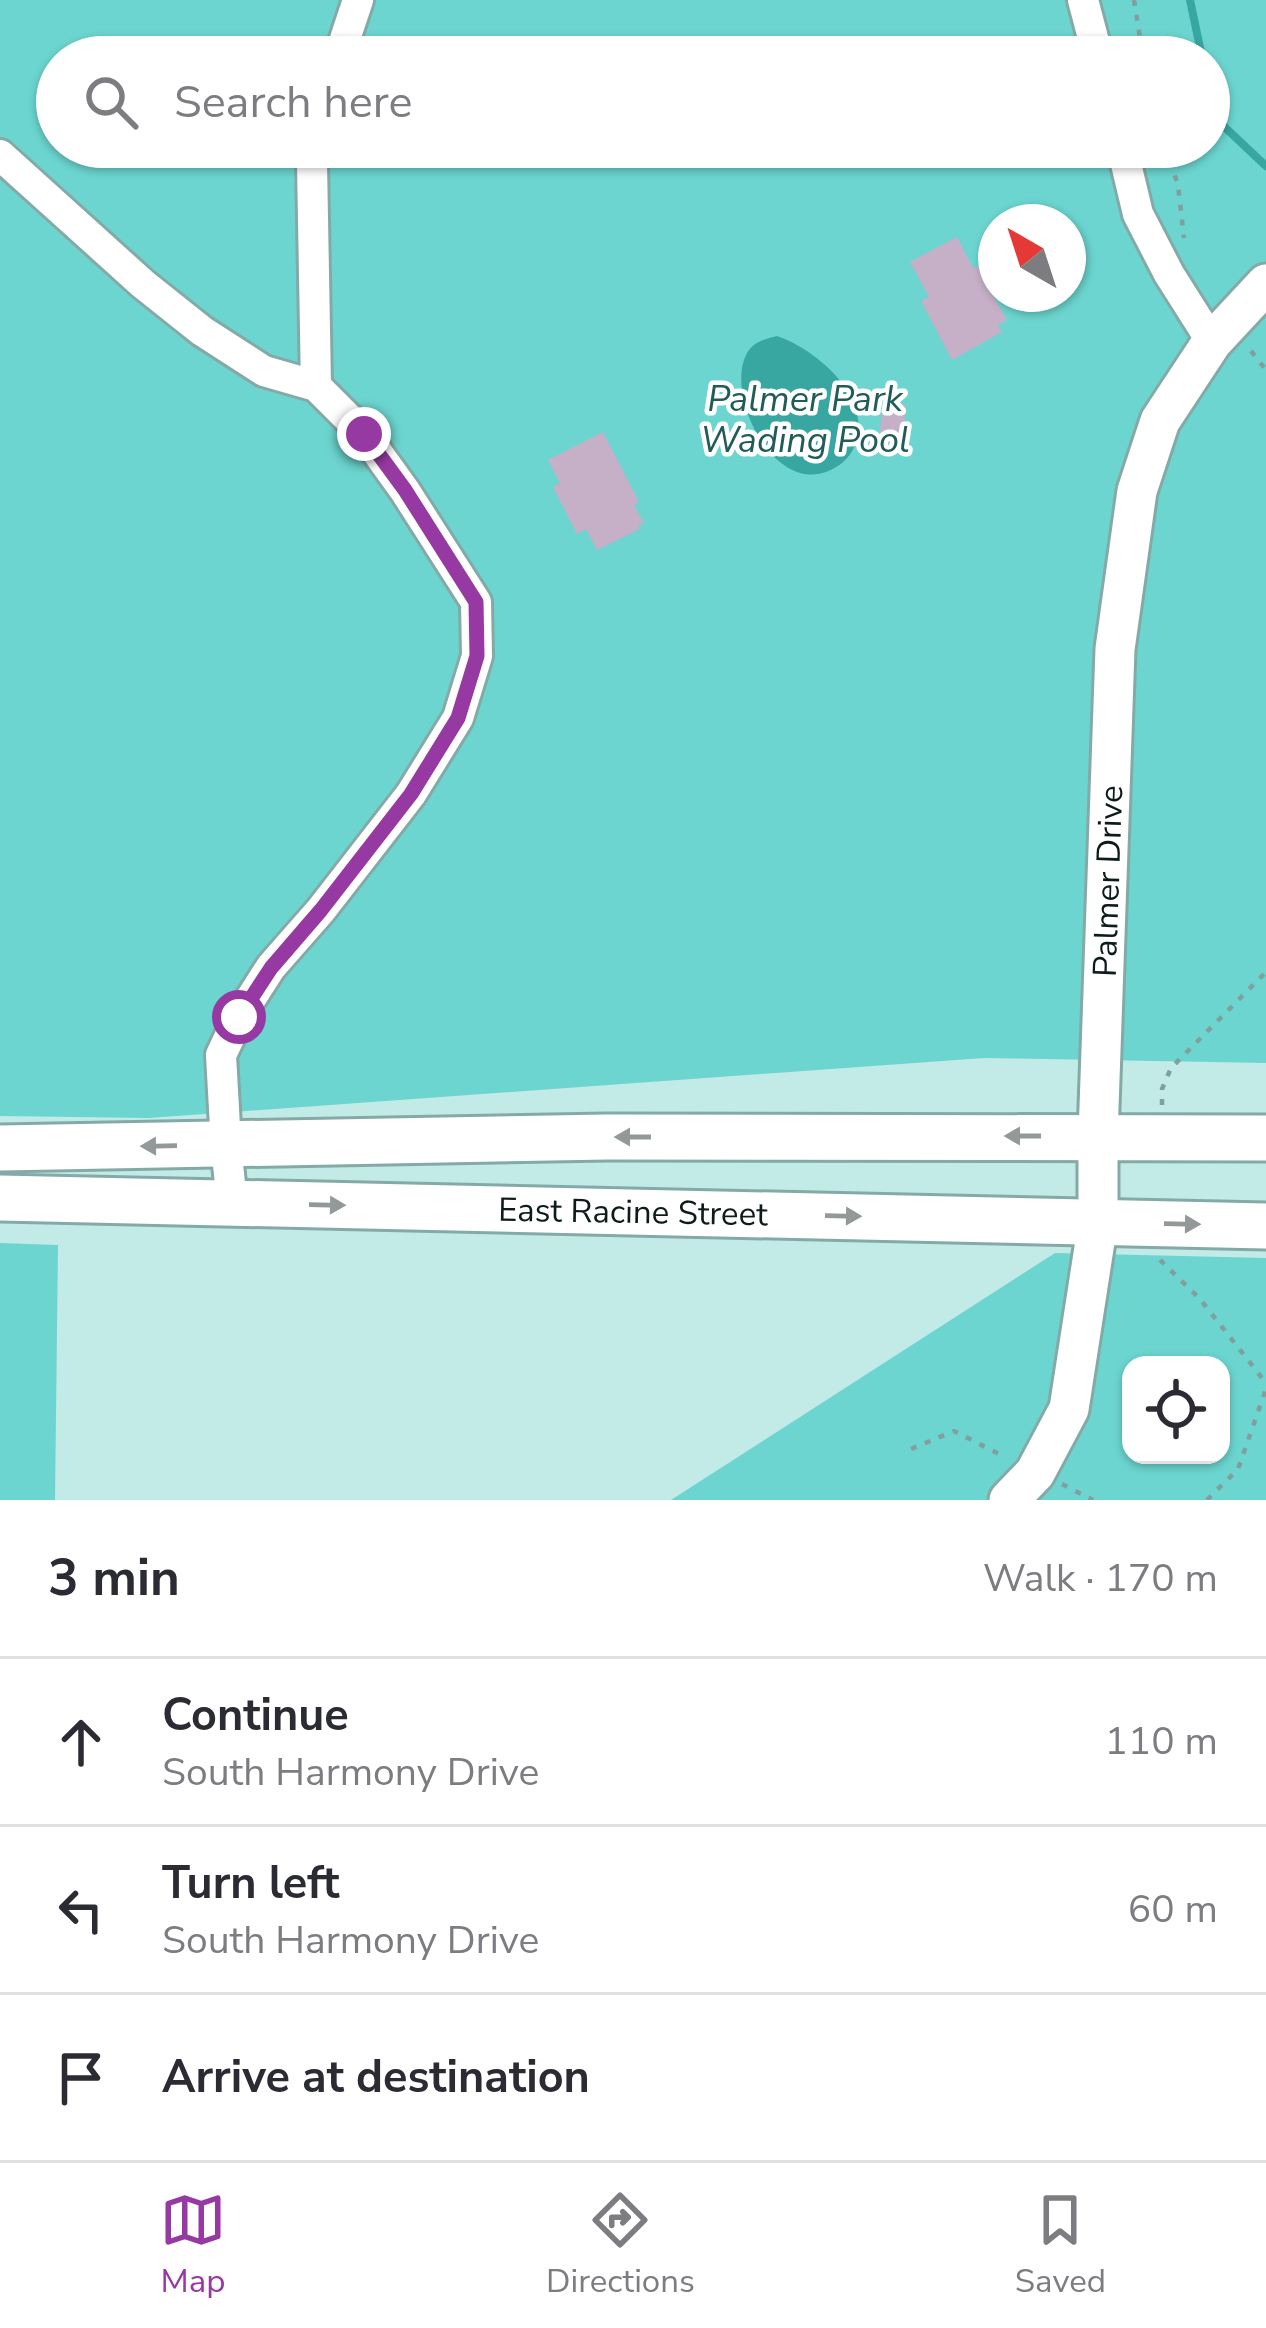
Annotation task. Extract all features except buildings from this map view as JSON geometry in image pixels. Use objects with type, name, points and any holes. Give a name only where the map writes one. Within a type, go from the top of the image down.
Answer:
[{"type":"main road","points":[[0,1148],[607,1137],[1266,1138]]},
{"type":"main road","name":"East Racine Street","points":[[0,1198],[1266,1226]]},
{"type":"street","points":[[346,36],[358,0]]},
{"type":"street","points":[[1083,0],[1092,36]]},
{"type":"street","points":[[0,155],[202,331],[264,371],[316,386],[364,434],[476,602],[477,656],[458,718],[411,794],[271,968],[220,1055],[232,1203]]},
{"type":"street","points":[[312,168],[316,386]]},
{"type":"street","points":[[1127,168],[1138,214],[1169,274],[1220,332]]},
{"type":"street","name":"Palmer Drive","points":[[1010,1500],[1035,1473],[1069,1409],[1098,1222],[1115,649],[1137,491],[1160,421],[1220,332],[1266,284]]},
{"type":"path","points":[[1134,0],[1140,36]]},
{"type":"path","points":[[1172,168],[1185,239]]},
{"type":"path","points":[[1220,332],[1266,370]]},
{"type":"path","points":[[1207,1500],[1238,1469],[1266,1389]]},
{"type":"shaded area","points":[[0,0],[1266,0],[1266,1063],[984,1058],[149,1118],[0,1116]]},
{"type":"shaded area","points":[[0,1243],[58,1245],[55,1500],[0,1500]]},
{"type":"shaded area","points":[[1055,1253],[1266,1258],[1266,1500],[671,1500]]},
{"type":"water","name":"Palmer Park Wading Pool","points":[[777,336],[822,362],[855,406],[859,422],[855,445],[846,459],[826,472],[806,474],[788,468],[758,436],[748,415],[741,373],[746,355],[755,344]]},
{"type":"waterway","points":[[1190,0],[1198,36]]},
{"type":"waterway","points":[[1230,132],[1266,166]]},
{"type":"route","points":[[239,1017],[271,968],[411,794],[458,718],[477,656],[476,602],[364,434]]}]
